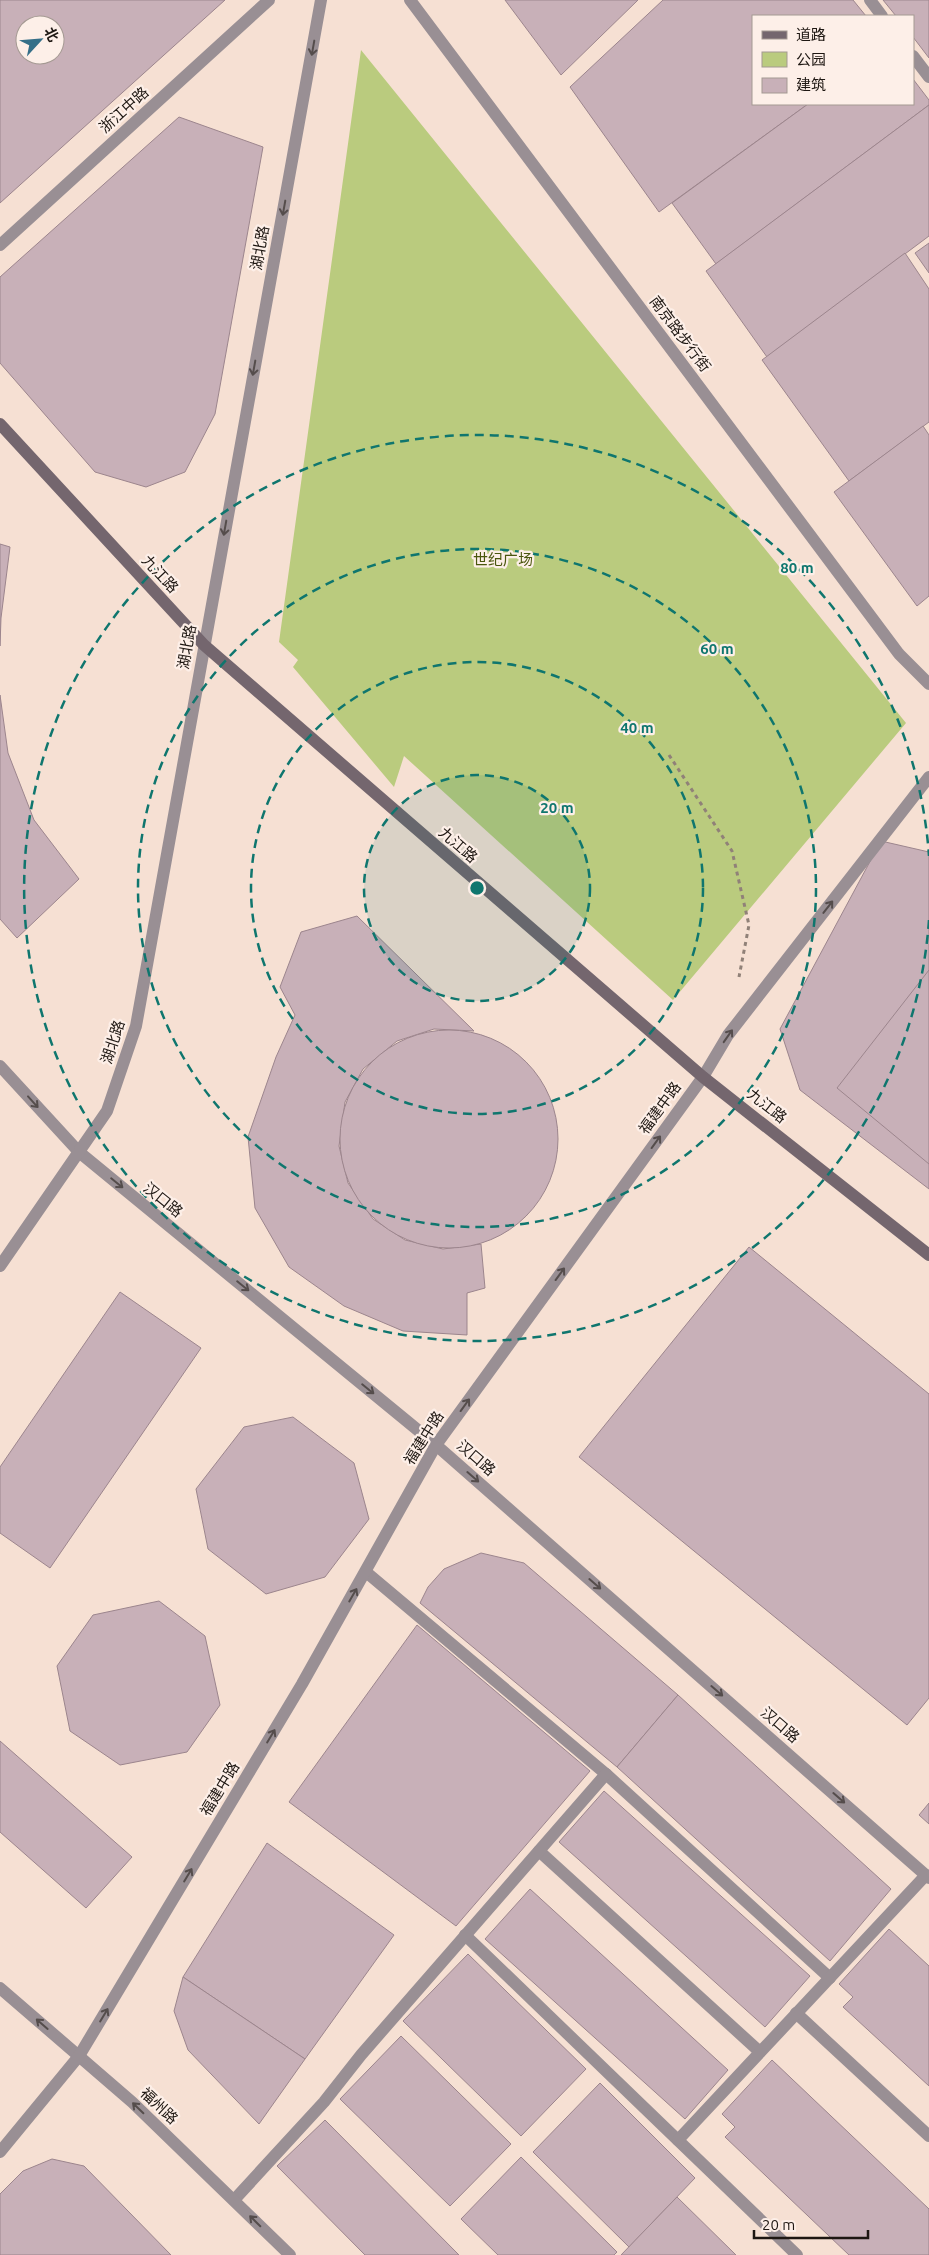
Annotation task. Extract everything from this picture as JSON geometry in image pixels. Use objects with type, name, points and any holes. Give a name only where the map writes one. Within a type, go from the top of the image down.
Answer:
[{"type":"main road","name":"九江路","points":[[0,424],[204,645],[703,1077],[929,1254]]},
{"type":"street","name":"浙江中路","points":[[0,245],[269,0]]},
{"type":"street","name":"湖北路","points":[[0,1266],[107,1111],[136,1026],[321,0]]},
{"type":"street","name":"南京路步行街","points":[[410,0],[899,654],[929,684]]},
{"type":"street","points":[[870,0],[881,15]]},
{"type":"street","points":[[914,57],[929,77]]},
{"type":"street","name":"福建中路","points":[[0,2152],[79,2056],[302,1684],[436,1444],[703,1077],[728,1035],[929,777]]},
{"type":"street","name":"汉口路","points":[[0,1066],[79,1152],[436,1444],[927,1876]]},
{"type":"street","points":[[366,1572],[606,1774],[830,1978]]},
{"type":"street","points":[[234,2200],[324,2102],[361,2055],[606,1774]]},
{"type":"street","points":[[539,1851],[760,2052]]},
{"type":"street","points":[[678,2140],[927,1876]]},
{"type":"street","points":[[465,1935],[797,2255]]},
{"type":"street","name":"福州路","points":[[0,1988],[132,2102],[290,2255]]},
{"type":"street","points":[[796,2013],[929,2136]]},
{"type":"path","points":[[669,755],[732,851],[749,925],[738,980]]},
{"type":"green space","name":"世纪广场","points":[[361,50],[906,723],[673,1000],[404,756],[394,787],[293,667],[298,660],[279,642]]},
{"type":"building","points":[[0,0],[225,0],[0,203]]},
{"type":"building","points":[[505,0],[638,0],[561,75]]},
{"type":"building","points":[[663,0],[853,0],[865,15],[752,15],[752,105],[807,105],[659,212],[570,87]]},
{"type":"building","points":[[883,0],[929,0],[929,58],[914,38],[914,15],[895,15]]},
{"type":"building","points":[[914,80],[929,100],[929,105],[716,264],[672,203],[807,105],[914,105]]},
{"type":"building","points":[[929,105],[929,236],[767,357],[706,271]]},
{"type":"building","points":[[179,117],[263,147],[215,414],[185,472],[146,487],[95,472],[0,363],[0,277]]},
{"type":"building","points":[[929,243],[929,273],[915,253]]},
{"type":"building","points":[[905,253],[929,289],[929,422],[849,481],[762,360]]},
{"type":"building","points":[[923,426],[929,435],[929,596],[917,606],[834,492]]},
{"type":"building","points":[[0,544],[10,547],[1,618],[0,646]]},
{"type":"building","points":[[0,695],[8,753],[34,820],[79,879],[17,938],[0,919]]},
{"type":"building","points":[[881,841],[929,852],[929,1189],[800,1090],[780,1029]]},
{"type":"building","points":[[357,916],[474,1031],[434,1029],[397,1041],[363,1069],[345,1102],[339,1146],[348,1183],[373,1219],[405,1240],[443,1249],[481,1244],[485,1288],[467,1293],[467,1335],[403,1331],[344,1306],[289,1267],[255,1208],[248,1137],[276,1057],[295,1015],[280,987],[301,932]]},
{"type":"building","points":[[929,970],[929,1164],[837,1088]]},
{"type":"building","points":[[438,1030],[460,1030],[491,1038],[510,1048],[526,1062],[540,1078],[550,1097],[558,1128],[554,1171],[550,1181],[540,1200],[526,1216],[510,1230],[481,1244],[460,1248],[438,1248],[417,1244],[388,1230],[358,1200],[344,1171],[340,1150],[340,1128],[344,1107],[358,1078],[388,1048],[417,1034]]},
{"type":"building","points":[[749,1247],[929,1394],[929,1698],[907,1725],[579,1457]]},
{"type":"building","points":[[120,1292],[201,1348],[50,1568],[0,1533],[0,1467]]},
{"type":"building","points":[[293,1417],[354,1463],[369,1519],[325,1577],[266,1594],[208,1549],[196,1489],[244,1427]]},
{"type":"building","points":[[481,1553],[524,1563],[678,1695],[617,1767],[420,1603],[428,1587],[444,1569]]},
{"type":"building","points":[[159,1601],[205,1636],[220,1705],[187,1752],[120,1765],[70,1731],[57,1666],[93,1615]]},
{"type":"building","points":[[417,1625],[590,1771],[456,1926],[289,1802]]},
{"type":"building","points":[[678,1695],[891,1889],[830,1961],[617,1767]]},
{"type":"building","points":[[0,1741],[132,1857],[86,1908],[0,1832]]},
{"type":"building","points":[[604,1791],[810,1976],[765,2027],[559,1842]]},
{"type":"building","points":[[929,1803],[929,1824],[919,1815]]},
{"type":"building","points":[[267,1843],[394,1935],[305,2059],[183,1977]]},
{"type":"building","points":[[530,1889],[728,2070],[685,2119],[485,1939]]},
{"type":"building","points":[[889,1929],[929,1966],[929,2086],[843,2007],[853,1997],[839,1984]]},
{"type":"building","points":[[468,1954],[586,2069],[521,2136],[403,2021]]},
{"type":"building","points":[[183,1977],[305,2059],[259,2124],[188,2050],[174,2011]]},
{"type":"building","points":[[401,2036],[511,2144],[450,2206],[340,2099]]},
{"type":"building","points":[[772,2060],[929,2209],[929,2255],[849,2255],[725,2137],[735,2127],[722,2114]]},
{"type":"building","points":[[600,2083],[695,2178],[629,2247],[533,2152]]},
{"type":"building","points":[[325,2120],[459,2255],[365,2255],[277,2166]]},
{"type":"building","points":[[521,2157],[617,2252],[614,2255],[498,2255],[461,2219]]},
{"type":"building","points":[[52,2159],[84,2166],[171,2255],[0,2255],[0,2194],[23,2171]]},
{"type":"building","points":[[677,2197],[736,2255],[621,2255]]}]
